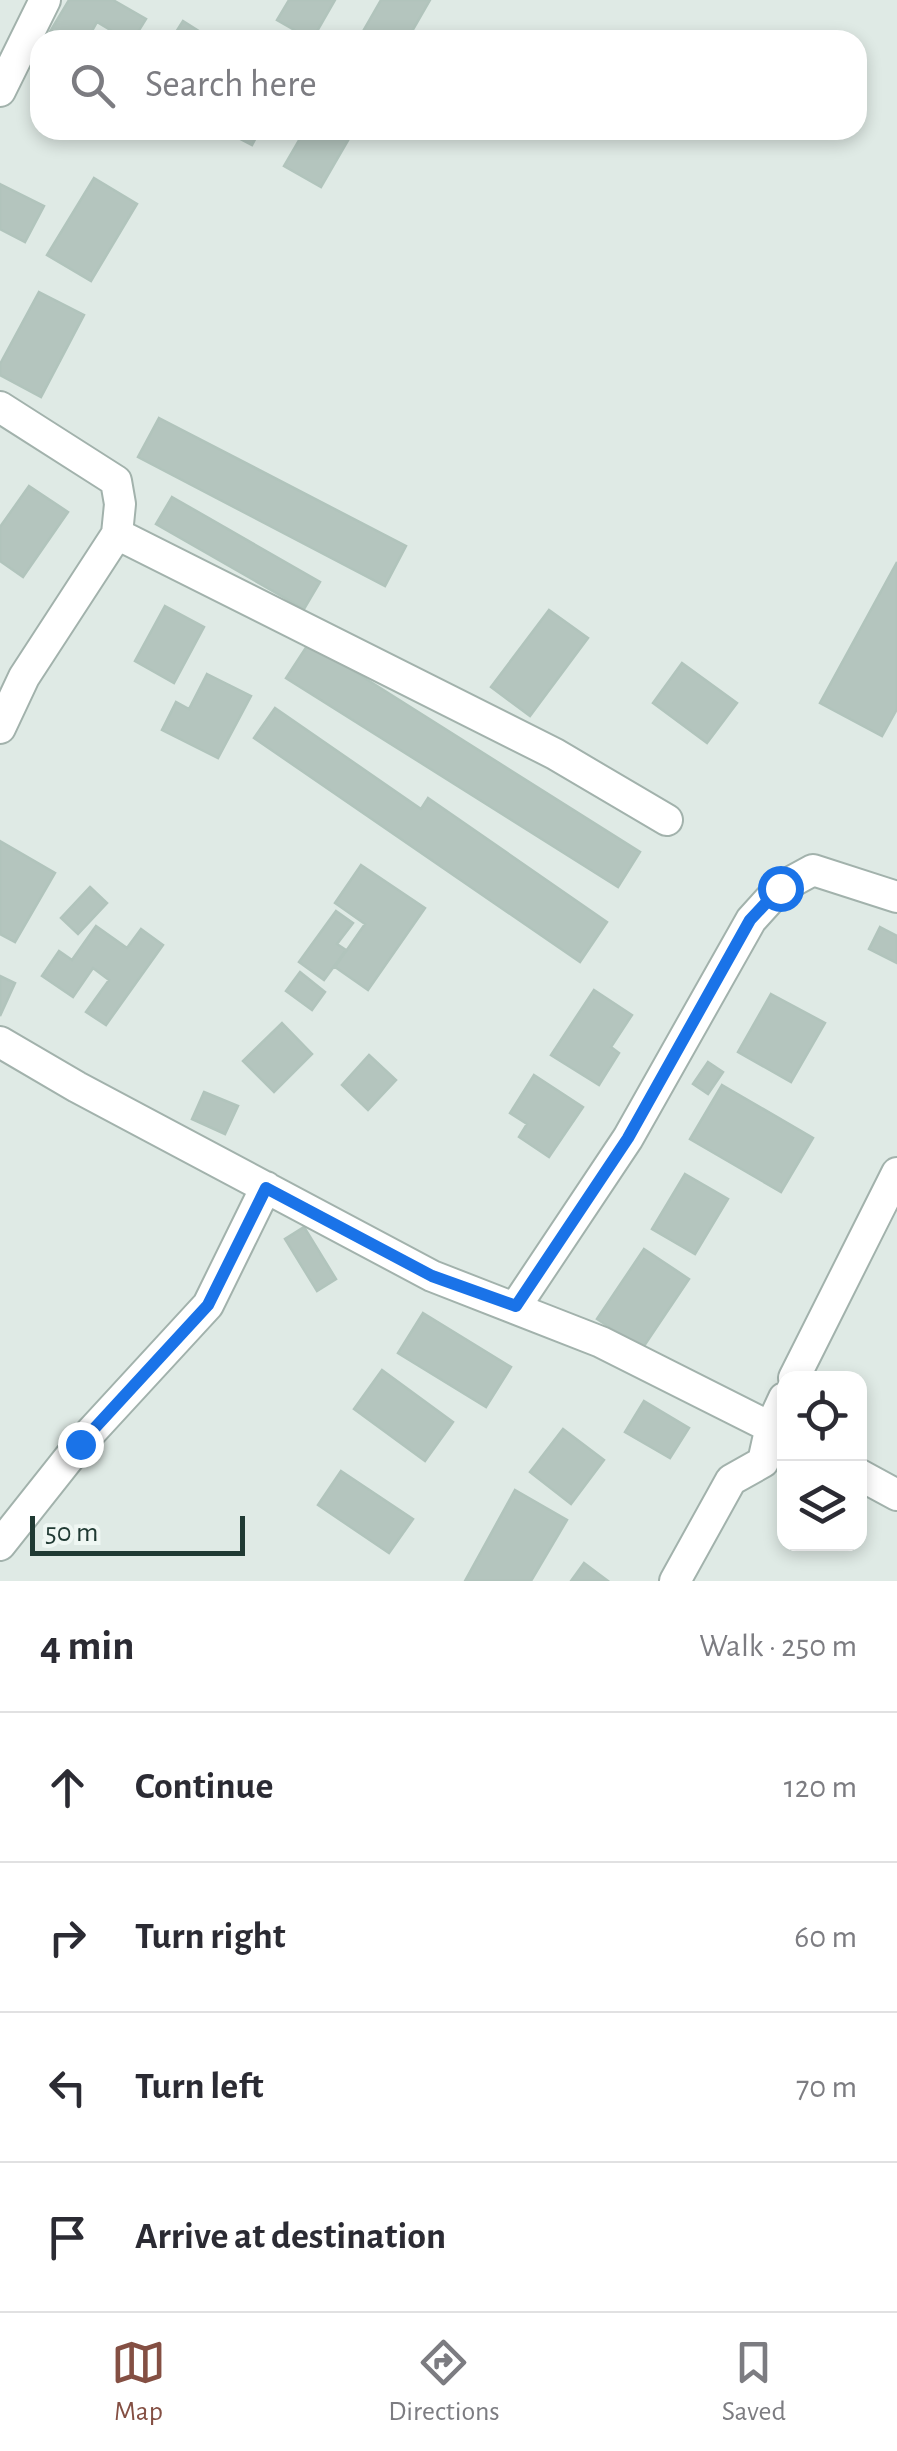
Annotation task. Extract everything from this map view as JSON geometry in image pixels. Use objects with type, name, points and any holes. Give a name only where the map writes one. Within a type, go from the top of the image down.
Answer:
[{"type":"street","points":[[0,90],[45,0]]},
{"type":"street","points":[[0,407],[116,480],[120,504],[116,534],[24,678],[0,728]]},
{"type":"street","points":[[116,534],[555,754],[667,820]]},
{"type":"street","points":[[516,1306],[628,1138],[750,920],[760,909],[780,888],[813,870],[897,897]]},
{"type":"street","points":[[0,1042],[432,1276],[601,1342],[777,1430]]},
{"type":"street","points":[[798,1371],[897,1173]]},
{"type":"street","points":[[0,1545],[80,1444],[208,1305],[266,1188]]},
{"type":"street","points":[[675,1581],[731,1480],[763,1462],[777,1432]]},
{"type":"street","points":[[867,1479],[897,1495]]},
{"type":"building","points":[[69,0],[113,0],[146,19],[139,30],[110,30],[97,22],[93,30],[51,30]]},
{"type":"building","points":[[289,0],[335,0],[318,30],[294,30],[277,20]]},
{"type":"building","points":[[381,0],[430,0],[413,30],[364,30]]},
{"type":"building","points":[[183,21],[197,30],[177,30]]},
{"type":"building","points":[[299,140],[348,140],[321,187],[284,166]]},
{"type":"building","points":[[94,178],[137,204],[91,281],[47,255]]},
{"type":"building","points":[[0,184],[44,206],[25,242],[0,229]]},
{"type":"building","points":[[39,292],[84,315],[41,397],[0,375],[0,364]]},
{"type":"building","points":[[159,418],[406,546],[385,586],[138,457]]},
{"type":"building","points":[[29,486],[68,512],[23,577],[0,561],[0,527]]},
{"type":"building","points":[[172,497],[320,582],[304,609],[156,524]]},
{"type":"building","points":[[897,562],[897,709],[882,736],[820,703]]},
{"type":"building","points":[[165,606],[204,627],[174,683],[135,661]]},
{"type":"building","points":[[549,610],[588,638],[530,716],[491,687]]},
{"type":"building","points":[[309,643],[640,852],[618,887],[286,678]]},
{"type":"building","points":[[682,663],[737,703],[707,743],[653,703]]},
{"type":"building","points":[[207,674],[251,696],[218,758],[162,730],[176,702],[189,709]]},
{"type":"building","points":[[275,708],[421,809],[428,798],[607,922],[580,962],[254,738]]},
{"type":"building","points":[[0,841],[55,873],[15,942],[0,934]]},
{"type":"building","points":[[361,865],[425,908],[368,990],[335,967],[365,924],[335,903]]},
{"type":"building","points":[[90,887],[107,903],[78,934],[61,918]]},
{"type":"building","points":[[336,911],[353,923],[337,944],[346,950],[324,980],[299,962]]},
{"type":"building","points":[[96,926],[127,948],[141,929],[163,945],[106,1025],[86,1012],[109,980],[93,968],[73,997],[42,976],[59,951],[72,960]]},
{"type":"building","points":[[880,927],[897,936],[897,963],[869,949]]},
{"type":"building","points":[[300,972],[325,992],[312,1010],[286,991]]},
{"type":"building","points":[[0,976],[15,983],[0,1016]]},
{"type":"building","points":[[594,990],[632,1015],[611,1047],[619,1053],[599,1085],[551,1055]]},
{"type":"building","points":[[771,994],[825,1023],[791,1082],[738,1052]]},
{"type":"building","points":[[282,1023],[312,1054],[274,1092],[243,1061]]},
{"type":"building","points":[[369,1055],[396,1080],[368,1110],[342,1085]]},
{"type":"building","points":[[708,1062],[723,1072],[708,1094],[693,1084]]},
{"type":"building","points":[[534,1075],[583,1107],[549,1157],[519,1137],[527,1124],[510,1113]]},
{"type":"building","points":[[722,1085],[813,1138],[781,1192],[690,1139]]},
{"type":"building","points":[[204,1092],[238,1106],[225,1134],[192,1119]]},
{"type":"building","points":[[685,1174],[728,1199],[695,1254],[652,1229]]},
{"type":"building","points":[[304,1227],[336,1279],[317,1291],[285,1239]]},
{"type":"building","points":[[644,1249],[689,1279],[642,1349],[597,1319]]},
{"type":"building","points":[[423,1313],[511,1367],[486,1407],[398,1353]]},
{"type":"building","points":[[382,1370],[453,1422],[425,1461],[354,1409]]},
{"type":"building","points":[[644,1401],[689,1428],[670,1458],[625,1432]]},
{"type":"building","points":[[563,1429],[604,1460],[571,1504],[530,1472]]},
{"type":"building","points":[[341,1471],[413,1519],[389,1553],[318,1505]]},
{"type":"building","points":[[515,1490],[567,1520],[531,1581],[465,1581]]},
{"type":"building","points":[[584,1563],[608,1581],[571,1581]]},
{"type":"route","points":[[80,1444],[208,1305],[266,1188],[432,1276],[516,1306],[628,1138],[750,920],[780,888]]}]
